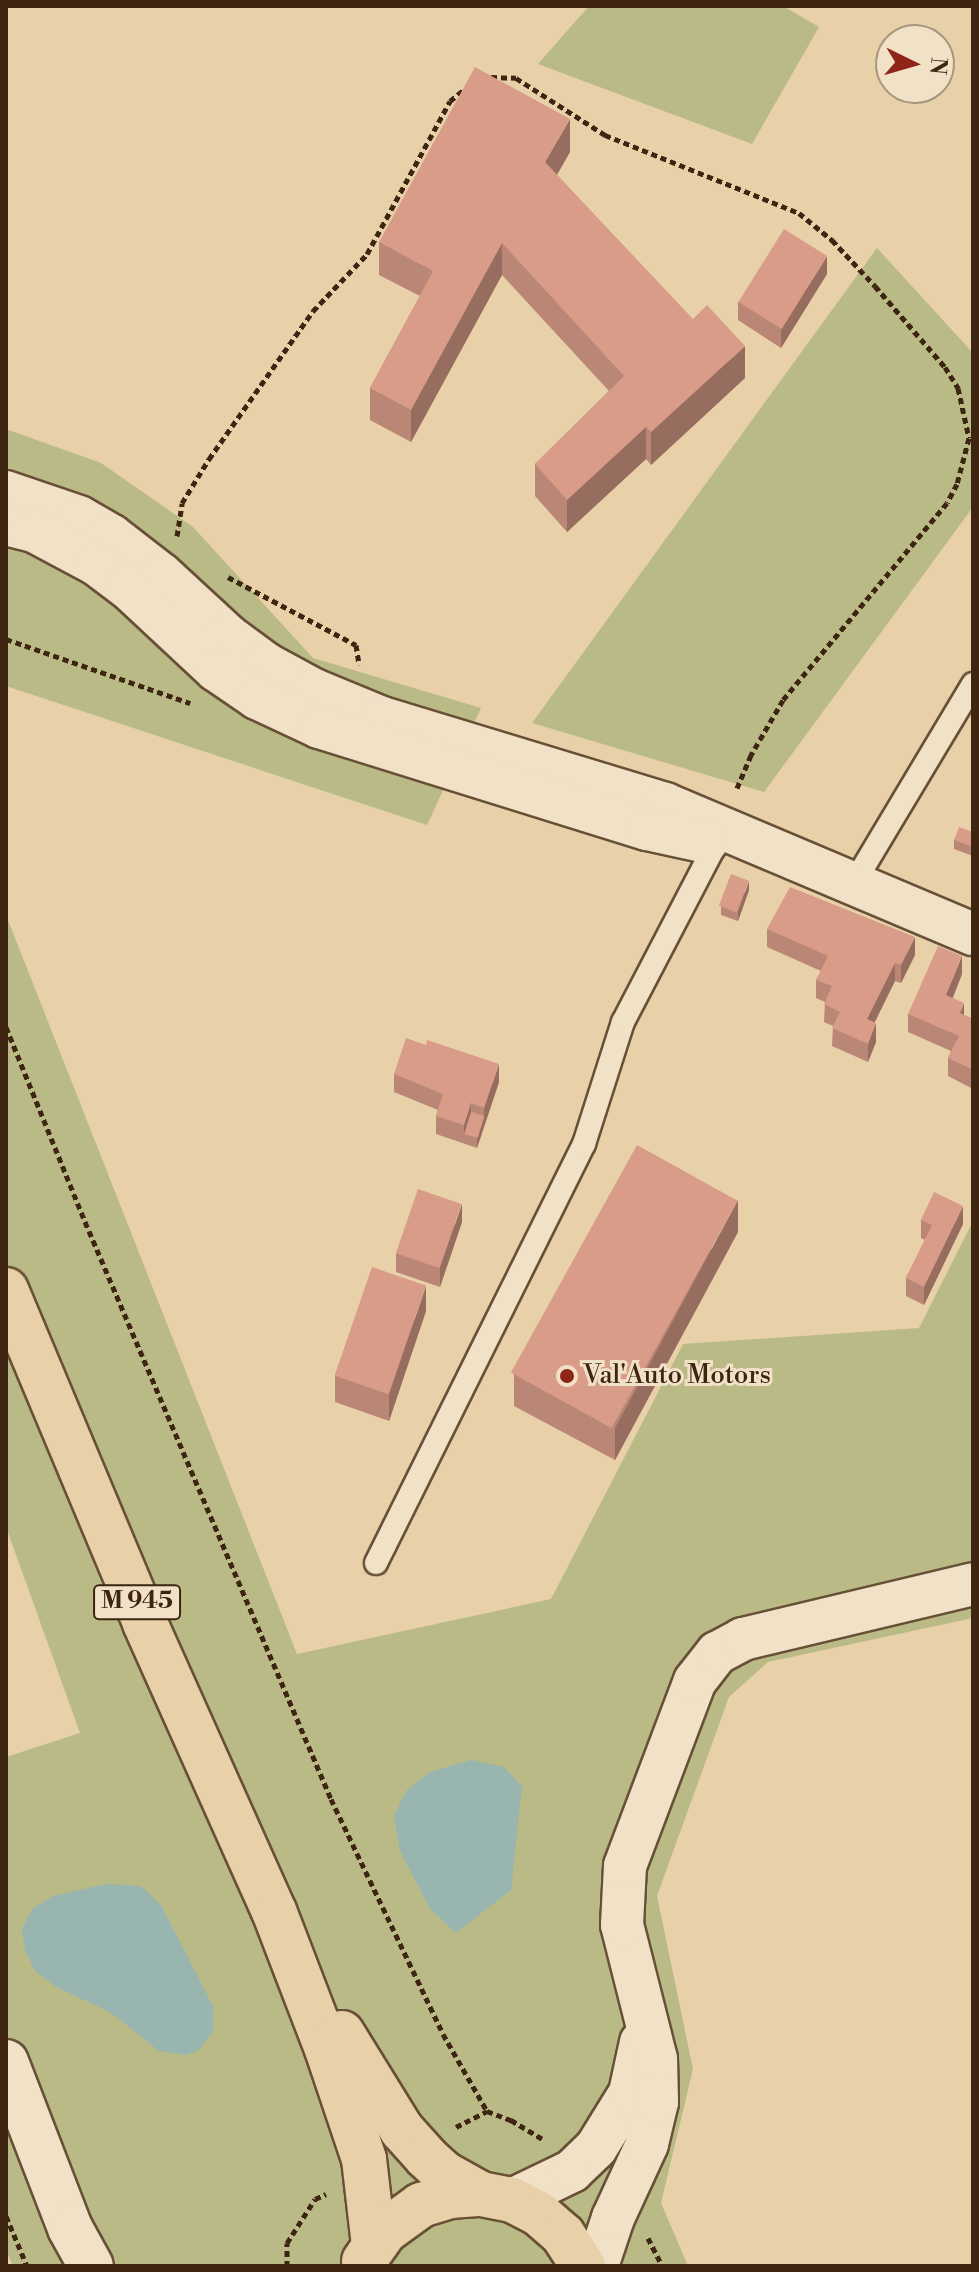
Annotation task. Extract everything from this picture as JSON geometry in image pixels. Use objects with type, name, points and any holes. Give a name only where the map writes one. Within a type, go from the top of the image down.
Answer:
[{"type":"main road","name":"M 945","points":[[6,1290],[139,1609],[274,1911],[353,2118],[367,2174],[368,2255]]},
{"type":"main road","name":"M 945","points":[[274,1911],[334,2019],[402,2130],[435,2166],[496,2197]]},
{"type":"main road","points":[[368,2255],[395,2222],[421,2205],[450,2196],[496,2197],[552,2224],[583,2266]]},
{"type":"street","points":[[6,492],[79,517],[112,536],[161,574],[246,650],[314,690],[351,705],[632,793],[719,835],[785,855],[973,934]]},
{"type":"street","points":[[6,524],[34,531],[96,564],[127,587],[216,670],[257,698],[319,727],[647,829],[719,835]]},
{"type":"street","points":[[597,2266],[613,2218],[647,2144],[657,2102],[656,2059],[622,1925],[625,1866],[702,1668],[727,1646],[758,1634],[973,1584]]},
{"type":"street","points":[[496,2197],[572,2171],[615,2123],[630,2093],[637,2068],[640,2001]]},
{"type":"street","points":[[6,2062],[70,2228],[91,2266]]},
{"type":"lane","points":[[854,883],[973,684]]},
{"type":"lane","points":[[376,1563],[584,1144],[623,1022],[719,835]]},
{"type":"path","points":[[479,77],[516,78],[605,135],[799,213],[832,240],[945,367],[958,388],[966,412],[967,459],[947,503],[783,700],[751,755],[719,835]]},
{"type":"path","points":[[187,546],[176,536],[182,503],[313,311],[367,254],[450,101],[469,85]]},
{"type":"path","points":[[221,574],[356,645],[360,659],[351,705]]},
{"type":"path","points":[[6,639],[198,705]]},
{"type":"path","points":[[6,1027],[89,1231],[331,1799],[443,2034],[487,2111]]},
{"type":"path","points":[[6,2216],[27,2266]]},
{"type":"green space","points":[[589,6],[783,6],[819,27],[752,144],[538,64]]},
{"type":"green space","points":[[877,248],[973,353],[973,507],[764,792],[532,723]]},
{"type":"green space","points":[[6,429],[101,463],[193,527],[313,658],[481,708],[427,825],[6,686]]},
{"type":"green space","points":[[6,915],[297,1654],[551,1599],[683,1344],[919,1328],[973,1221],[973,1618],[768,1662],[729,1697],[657,1896],[693,2069],[661,2203],[688,2266],[13,2266],[6,2250],[6,1757],[80,1733],[6,1527]]},
{"type":"water","points":[[471,1760],[504,1767],[522,1786],[511,1890],[456,1933],[430,1909],[400,1851],[394,1816],[406,1791],[430,1772]]},
{"type":"water","points":[[106,1884],[141,1886],[161,1905],[213,2006],[213,2032],[199,2050],[186,2055],[159,2051],[110,2012],[56,1987],[35,1971],[25,1950],[22,1929],[32,1909],[53,1896]]},
{"type":"building","points":[[475,67],[570,119],[545,162],[693,319],[707,305],[745,346],[651,432],[646,427],[567,500],[535,464],[624,376],[502,243],[411,410],[370,388],[433,271],[379,242]]},
{"type":"building","points":[[784,229],[827,256],[782,329],[738,302]]},
{"type":"building","points":[[959,827],[973,832],[973,847],[954,840]]},
{"type":"building","points":[[731,874],[749,881],[737,913],[719,906]]},
{"type":"building","points":[[790,887],[915,937],[901,965],[895,963],[867,1019],[876,1023],[868,1044],[832,1028],[840,1012],[824,1004],[832,986],[816,980],[828,956],[767,929]]},
{"type":"building","points":[[938,946],[962,956],[946,995],[964,1003],[960,1013],[973,1019],[973,1070],[948,1058],[959,1036],[908,1014]]},
{"type":"building","points":[[406,1038],[426,1045],[427,1040],[499,1064],[484,1108],[471,1103],[464,1125],[436,1116],[443,1094],[394,1074]]},
{"type":"building","points":[[471,1112],[484,1116],[478,1138],[464,1134]]},
{"type":"building","points":[[637,1145],[738,1201],[612,1428],[511,1372]]},
{"type":"building","points":[[418,1189],[461,1204],[439,1268],[396,1253]]},
{"type":"building","points":[[934,1192],[963,1206],[924,1287],[906,1278],[932,1225],[921,1220]]},
{"type":"building","points":[[372,1267],[426,1286],[388,1394],[335,1376]]},
{"type":"place","name":"Val'Auto Motors","points":[[567,1376]]}]
